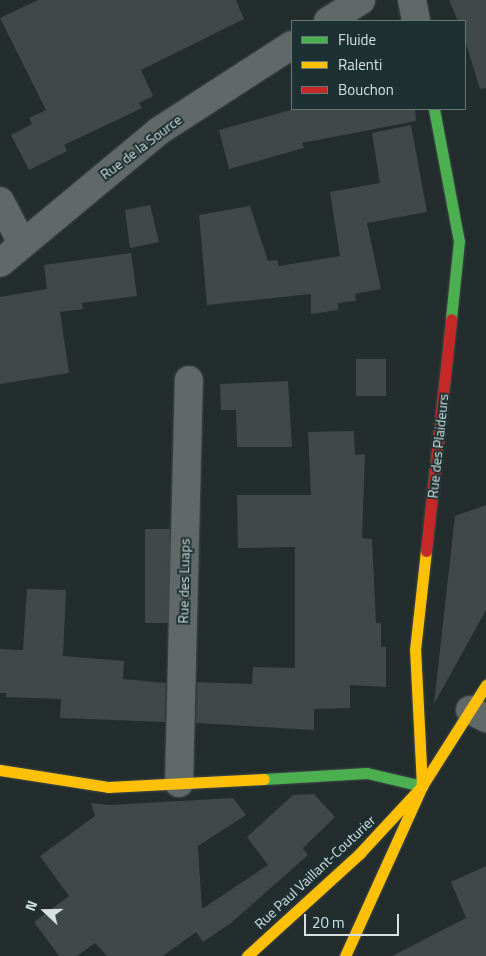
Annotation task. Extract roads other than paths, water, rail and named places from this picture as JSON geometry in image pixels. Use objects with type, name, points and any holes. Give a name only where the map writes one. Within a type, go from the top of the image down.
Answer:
[{"type":"street","points":[[330,20],[361,0]]},
{"type":"street","points":[[412,0],[416,20]]},
{"type":"street","name":"Rue de la Source","points":[[0,263],[22,242],[158,131],[291,46]]},
{"type":"street","name":"Rue des Plaideurs","points":[[422,786],[415,650],[460,241],[434,110]]},
{"type":"street","points":[[0,201],[22,242]]},
{"type":"street","name":"Rue des Luaps","points":[[179,783],[189,380]]},
{"type":"street","name":"Rue Paul Vaillant-Couturier","points":[[247,956],[360,853],[422,786],[478,714],[486,685]]},
{"type":"street","points":[[0,770],[108,787],[368,773],[422,786],[345,956]]}]
